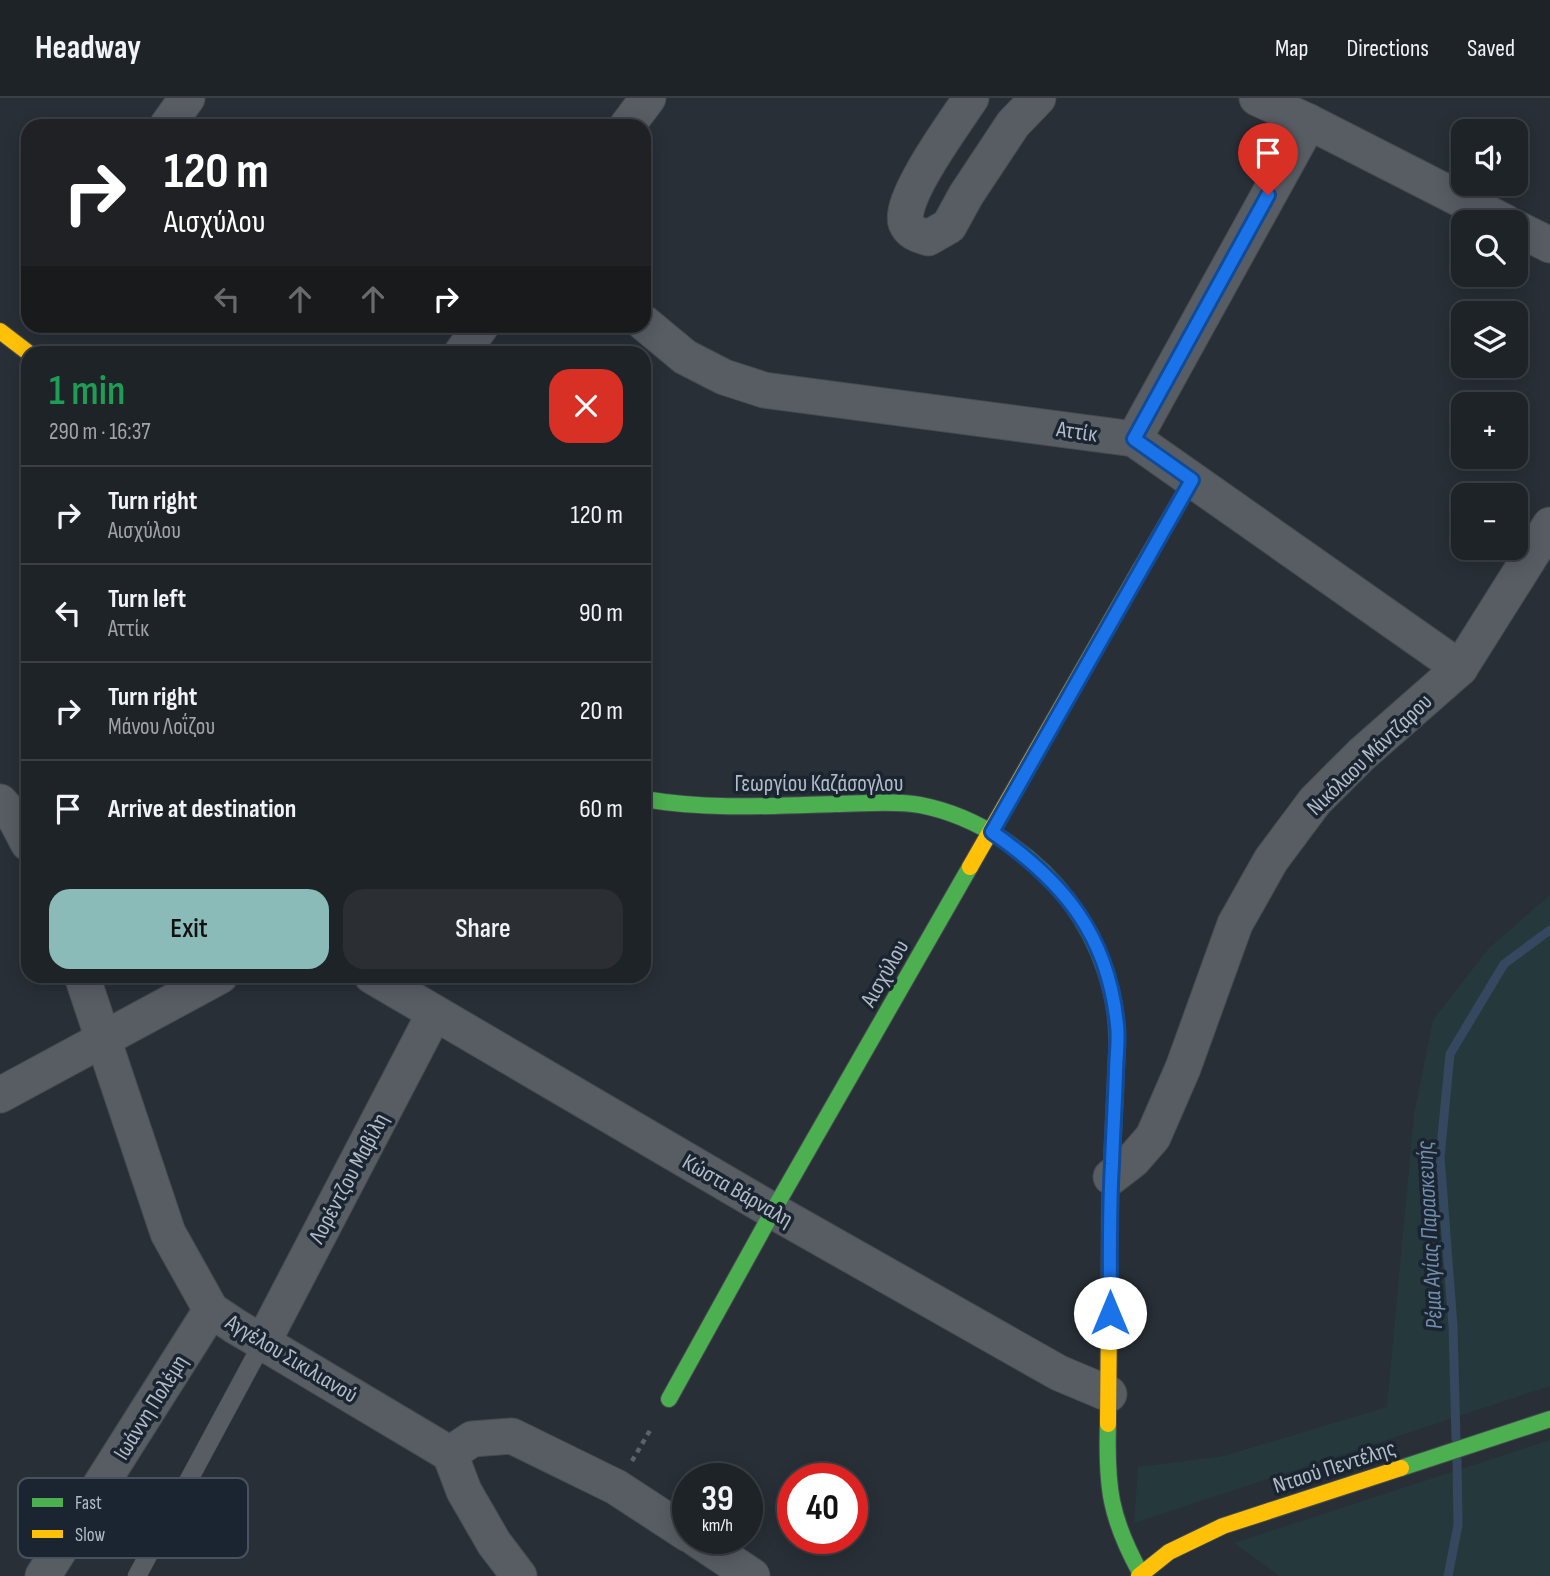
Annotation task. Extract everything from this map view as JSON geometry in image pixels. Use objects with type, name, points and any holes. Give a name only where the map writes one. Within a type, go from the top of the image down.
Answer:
[{"type":"street","points":[[172,119],[187,98]]},
{"type":"street","points":[[632,119],[648,98]]},
{"type":"street","points":[[971,98],[913,189],[906,206],[906,223],[913,233],[928,238],[949,226],[1013,124],[1038,98]]},
{"type":"street","points":[[1257,98],[1481,210]]},
{"type":"street","points":[[1134,439],[1309,122]]},
{"type":"street","points":[[1528,234],[1550,246]]},
{"type":"street","name":"Αττίκ","points":[[651,329],[685,357],[724,377],[764,390],[1134,439],[1460,668]]},
{"type":"street","name":"Αισχύλου","points":[[669,1399],[773,1211],[1192,480]]},
{"type":"street","name":"Νικόλαου Μάντζαρου","points":[[1111,1177],[1133,1160],[1153,1137],[1183,1068],[1236,924],[1271,860],[1324,792],[1360,755],[1460,668],[1550,525]]},
{"type":"street","name":"Γεωργίου Καζάσογλου","points":[[651,801],[669,805],[705,807],[890,803],[929,806],[964,818],[992,832],[1040,868],[1065,893],[1085,922],[1099,948],[1114,1000],[1117,1028],[1111,1177],[1108,1452],[1112,1510],[1140,1575]]},
{"type":"street","points":[[0,802],[21,830]]},
{"type":"street","name":"Αγγέλου Σικιλιανού","points":[[84,983],[168,1233],[211,1310],[450,1454]]},
{"type":"street","points":[[0,1096],[208,983]]},
{"type":"street","name":"Κώστα Βάρναλη","points":[[383,983],[773,1211],[1059,1373],[1109,1394]]},
{"type":"street","name":"Λορέντζου Μαβίλη","points":[[263,1342],[434,1014]]},
{"type":"street","name":"Ιωάννη Πολέμη","points":[[105,1478],[211,1310]]},
{"type":"street","name":"Νταού Πεντέλης","points":[[1140,1575],[1169,1552],[1223,1525],[1550,1419]]},
{"type":"street","points":[[519,1576],[494,1543],[464,1491],[450,1454],[472,1439],[512,1436],[616,1487],[672,1524]]},
{"type":"street","points":[[719,1554],[752,1576]]},
{"type":"street","name":"Ιωάννη Πολέμη","points":[[43,1576],[54,1558]]},
{"type":"lane","points":[[190,1478],[263,1342]]},
{"type":"lane","points":[[137,1576],[147,1558]]},
{"type":"path","points":[[616,1487],[669,1399]]},
{"type":"green space","points":[[1550,895],[1550,1386],[1134,1523],[1138,1467],[1224,1456],[1387,1407],[1414,1115],[1433,1020],[1489,948]]},
{"type":"green space","points":[[1550,1440],[1550,1576],[1280,1576],[1234,1543]]},
{"type":"waterway","name":"Ρέμα Αγίας Παρασκευής","points":[[1456,1439],[1453,1326],[1440,1157],[1450,1054],[1504,964],[1550,930]]},
{"type":"waterway","name":"Ρέμα Αγίας Παρασκευής","points":[[1448,1576],[1458,1525],[1457,1460]]},
{"type":"traffic: fast","points":[[1141,568],[1192,480]]},
{"type":"traffic: fast","points":[[651,800],[692,805],[740,806],[909,804],[942,810],[984,828],[1040,868],[1080,918],[1106,972],[1115,1010],[1117,1050]]},
{"type":"traffic: fast","points":[[669,1399],[970,867]]},
{"type":"traffic: fast","points":[[1401,1468],[1550,1419]]},
{"type":"traffic: fast","points":[[1108,1424],[1108,1466],[1112,1502],[1122,1536],[1141,1574]]},
{"type":"traffic: slow","points":[[0,331],[21,347]]},
{"type":"traffic: slow","points":[[970,867],[1141,568]]},
{"type":"traffic: slow","points":[[1108,1424],[1110,1201],[1117,1050]]},
{"type":"traffic: slow","points":[[1139,1576],[1169,1552],[1223,1526],[1401,1468]]},
{"type":"route","points":[[1110,1313],[1111,1177],[1117,1028],[1108,975],[1099,948],[1065,893],[1040,868],[992,832],[1192,480],[1134,439],[1268,195]]}]
